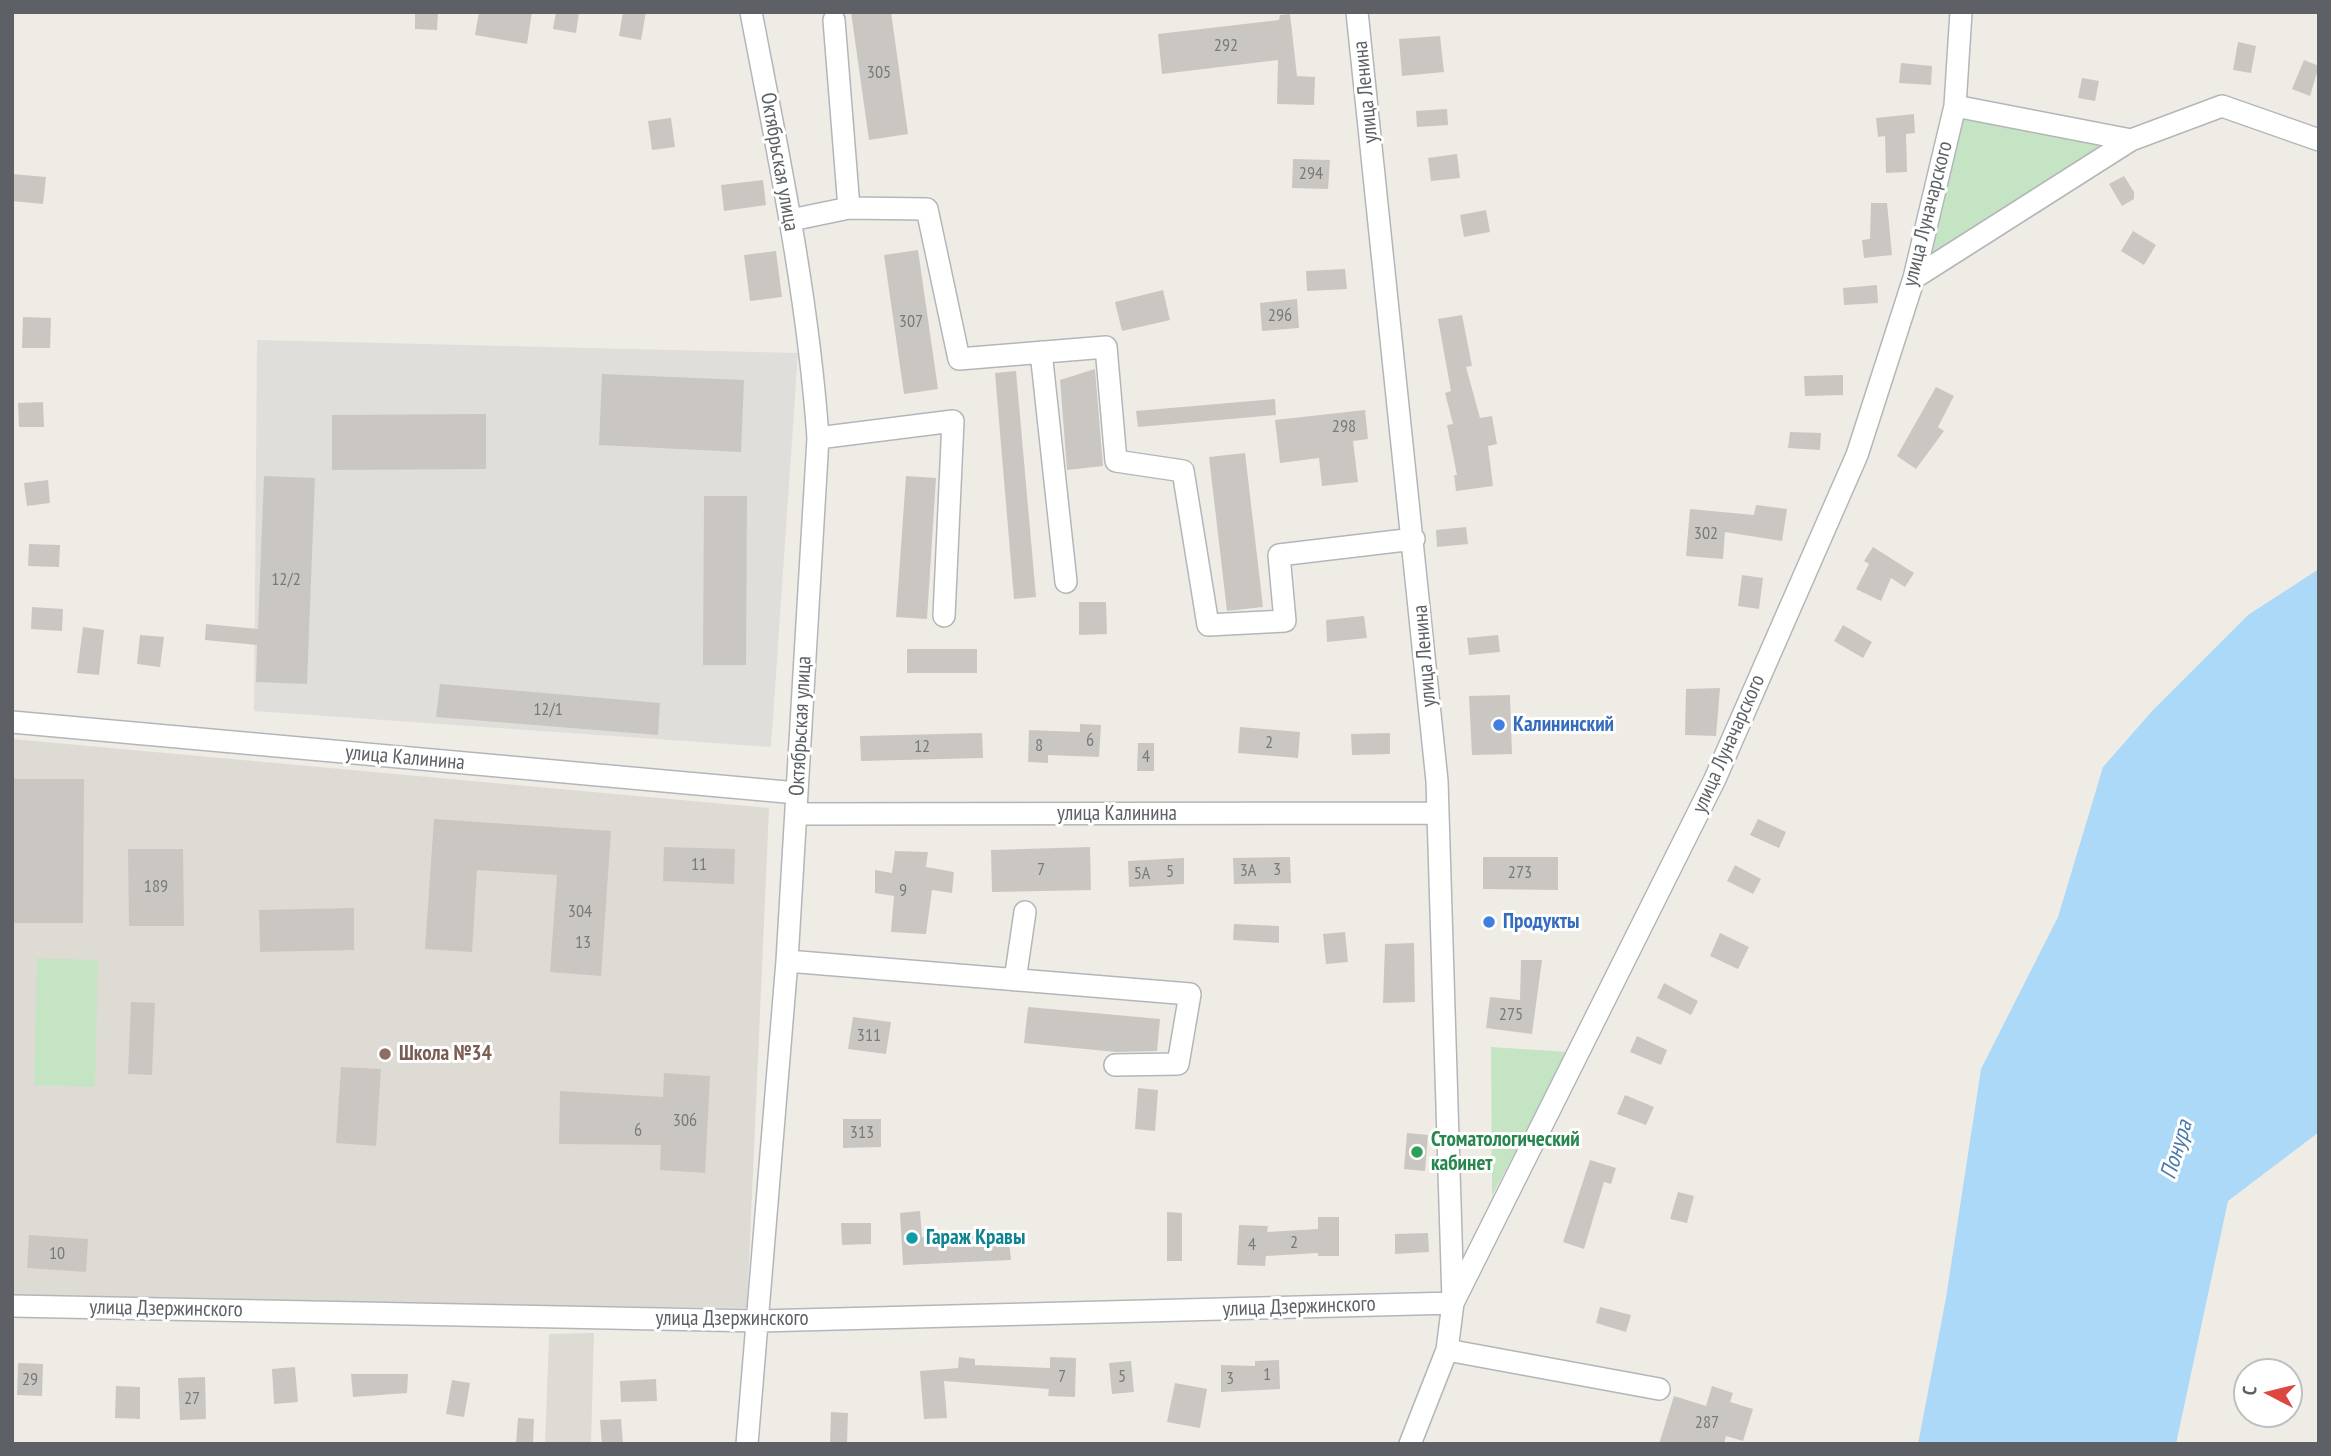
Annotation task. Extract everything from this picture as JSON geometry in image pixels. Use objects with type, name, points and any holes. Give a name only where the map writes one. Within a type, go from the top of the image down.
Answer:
[{"type":"street","name":"Октябрьская улица","points":[[747,1444],[787,961],[818,438],[814,383],[790,220],[751,12]]},
{"type":"street","name":"улица Ленина","points":[[1357,12],[1413,539],[1438,813],[1453,1303]]},
{"type":"street","name":"улица Луначарского","points":[[1410,1444],[1447,1350],[1453,1303],[1715,779],[1857,455],[1914,278],[1955,106],[1961,12]]},
{"type":"street","points":[[834,20],[849,208]]},
{"type":"street","points":[[1955,106],[2131,140]]},
{"type":"street","points":[[1914,278],[2131,140],[2222,106],[2319,140]]},
{"type":"street","points":[[790,220],[849,208],[927,209],[959,359],[1106,347],[1116,461],[1183,471],[1208,625],[1285,621],[1279,555],[1413,539]]},
{"type":"street","points":[[1041,352],[1066,582]]},
{"type":"street","points":[[818,438],[953,421],[944,616]]},
{"type":"street","name":"улица Калинина","points":[[12,722],[797,804],[1438,813]]},
{"type":"street","points":[[1015,980],[1025,912]]},
{"type":"street","points":[[787,961],[1190,994],[1178,1064],[1115,1065]]},
{"type":"street","name":"улица Дзержинского","points":[[12,1306],[758,1321],[1453,1303]]},
{"type":"street","points":[[1447,1350],[1658,1389]]},
{"type":"shaded area","points":[[257,340],[798,353],[771,747],[254,711]]},
{"type":"shaded area","name":"Школа №34","points":[[12,739],[769,808],[747,1308],[12,1300]]},
{"type":"shaded area","points":[[594,1333],[591,1444],[545,1444],[549,1334]]},
{"type":"green space","points":[[1955,106],[2131,140],[1914,278]]},
{"type":"green space","points":[[37,958],[98,960],[95,1087],[34,1085]]},
{"type":"green space","points":[[1491,1047],[1568,1052],[1492,1196]]},
{"type":"water","name":"Понура","points":[[2319,569],[2319,1132],[2228,1201],[2176,1444],[1918,1444],[1946,1298],[1981,1069],[2058,917],[2103,767],[2153,710],[2248,615]]},
{"type":"building","points":[[415,12],[438,12],[437,30],[415,29]]},
{"type":"building","points":[[479,12],[532,12],[527,44],[475,35]]},
{"type":"building","points":[[556,12],[579,12],[576,33],[553,29]]},
{"type":"building","points":[[623,12],[646,12],[641,40],[619,36]]},
{"type":"building","points":[[851,12],[891,12],[908,134],[869,140]]},
{"type":"building","points":[[1290,14],[1297,76],[1315,77],[1314,105],[1277,104],[1278,60],[1162,74],[1158,34],[1279,20],[1280,15]]},
{"type":"building","points":[[1440,36],[1444,72],[1402,76],[1399,39]]},
{"type":"building","points":[[2238,42],[2256,46],[2251,73],[2233,70]]},
{"type":"building","points":[[2304,60],[2319,66],[2310,96],[2292,89]]},
{"type":"building","points":[[1901,63],[1932,66],[1931,85],[1899,83]]},
{"type":"building","points":[[2082,78],[2099,81],[2095,101],[2078,98]]},
{"type":"building","points":[[1447,109],[1448,125],[1417,127],[1416,111]]},
{"type":"building","points":[[1914,114],[1915,133],[1906,134],[1907,172],[1886,173],[1885,136],[1878,137],[1876,118]]},
{"type":"building","points":[[671,118],[675,147],[652,150],[648,121]]},
{"type":"building","points":[[1457,154],[1460,178],[1431,181],[1428,158]]},
{"type":"building","points":[[1293,159],[1330,160],[1328,189],[1292,188]]},
{"type":"building","points":[[12,174],[46,177],[43,204],[12,201]]},
{"type":"building","points":[[2124,176],[2134,192],[2134,199],[2122,206],[2109,184]]},
{"type":"building","points":[[763,180],[766,205],[724,211],[721,185]]},
{"type":"building","points":[[1871,203],[1887,203],[1892,255],[1864,258],[1862,240],[1870,239]]},
{"type":"building","points":[[1486,210],[1490,232],[1464,237],[1460,215]]},
{"type":"building","points":[[2133,231],[2156,245],[2144,265],[2121,251]]},
{"type":"building","points":[[918,250],[938,389],[904,394],[884,255]]},
{"type":"building","points":[[776,251],[782,297],[750,301],[744,255]]},
{"type":"building","points":[[1345,269],[1347,289],[1307,291],[1306,271]]},
{"type":"building","points":[[1877,285],[1878,303],[1844,305],[1843,288]]},
{"type":"building","points":[[1163,290],[1170,320],[1122,331],[1115,302]]},
{"type":"building","points":[[1297,299],[1299,328],[1262,331],[1260,303]]},
{"type":"building","points":[[1462,315],[1472,366],[1466,367],[1480,418],[1492,416],[1497,444],[1488,446],[1493,486],[1456,491],[1454,475],[1457,475],[1447,425],[1453,424],[1445,393],[1451,391],[1438,319]]},
{"type":"building","points":[[23,317],[51,318],[50,348],[22,348]]},
{"type":"building","points":[[1095,369],[1103,466],[1067,470],[1060,380]]},
{"type":"building","points":[[1016,371],[1036,597],[1014,599],[995,373]]},
{"type":"building","points":[[602,374],[744,380],[741,452],[599,445]]},
{"type":"building","points":[[1843,375],[1843,395],[1805,396],[1804,376]]},
{"type":"building","points":[[1936,387],[1954,396],[1938,427],[1944,431],[1916,469],[1897,456]]},
{"type":"building","points":[[1275,399],[1276,415],[1138,427],[1136,411]]},
{"type":"building","points":[[43,402],[44,427],[19,427],[18,403]]},
{"type":"building","points":[[1365,410],[1368,439],[1353,441],[1358,482],[1322,486],[1319,458],[1280,463],[1275,420]]},
{"type":"building","points":[[486,414],[486,469],[332,470],[332,415]]},
{"type":"building","points":[[1790,432],[1821,433],[1820,450],[1788,448]]},
{"type":"building","points":[[1245,453],[1263,607],[1227,611],[1209,457]]},
{"type":"building","points":[[264,476],[315,478],[307,684],[256,682],[257,645],[205,640],[206,624],[258,629]]},
{"type":"building","points":[[906,476],[936,478],[927,619],[896,617]]},
{"type":"building","points":[[48,480],[50,503],[27,506],[24,483]]},
{"type":"building","points":[[704,496],[747,496],[746,665],[703,665]]},
{"type":"building","points":[[1756,505],[1787,509],[1782,541],[1725,532],[1723,559],[1686,556],[1690,509],[1754,515]]},
{"type":"building","points":[[1466,527],[1468,544],[1437,547],[1436,530]]},
{"type":"building","points":[[29,544],[60,545],[59,567],[28,566]]},
{"type":"building","points":[[1873,547],[1914,573],[1905,587],[1891,578],[1881,601],[1856,589],[1869,564],[1864,561]]},
{"type":"building","points":[[1742,575],[1763,578],[1759,609],[1738,606]]},
{"type":"building","points":[[1079,602],[1106,602],[1107,634],[1079,635]]},
{"type":"building","points":[[32,607],[63,609],[62,631],[31,629]]},
{"type":"building","points":[[1364,616],[1367,638],[1327,642],[1326,620]]},
{"type":"building","points":[[1843,625],[1872,642],[1863,658],[1834,641]]},
{"type":"building","points":[[83,627],[104,630],[99,675],[77,673]]},
{"type":"building","points":[[140,635],[164,637],[160,667],[137,664]]},
{"type":"building","points":[[1498,635],[1500,652],[1469,655],[1467,638]]},
{"type":"building","points":[[907,649],[977,649],[977,673],[907,673]]},
{"type":"building","points":[[440,684],[660,703],[658,735],[436,717]]},
{"type":"building","points":[[1720,688],[1716,736],[1685,735],[1686,689]]},
{"type":"building","points":[[1510,695],[1512,754],[1472,755],[1469,696]]},
{"type":"building","points":[[1080,724],[1101,725],[1099,757],[1048,755],[1048,763],[1028,762],[1029,730],[1080,732]]},
{"type":"building","points":[[1240,727],[1300,732],[1298,758],[1238,753]]},
{"type":"building","points":[[982,733],[983,758],[861,761],[860,736]]},
{"type":"building","points":[[1390,733],[1390,754],[1352,755],[1351,734]]},
{"type":"building","points":[[1138,743],[1154,743],[1154,771],[1137,771]]},
{"type":"building","points":[[12,779],[84,779],[83,923],[12,923]]},
{"type":"building","points":[[434,819],[611,831],[601,976],[550,972],[557,875],[477,870],[472,952],[425,949]]},
{"type":"building","points":[[1758,819],[1786,832],[1779,848],[1750,835]]},
{"type":"building","points":[[664,847],[735,849],[734,884],[663,881]]},
{"type":"building","points":[[1090,847],[1091,890],[992,892],[991,850]]},
{"type":"building","points":[[128,849],[183,849],[184,926],[129,926]]},
{"type":"building","points":[[895,851],[928,852],[926,867],[954,872],[952,893],[932,890],[926,934],[891,932],[894,896],[875,893],[875,870],[892,873]]},
{"type":"building","points":[[1290,857],[1291,883],[1234,884],[1233,858]]},
{"type":"building","points":[[1483,857],[1558,857],[1558,890],[1483,889]]},
{"type":"building","points":[[1184,858],[1184,884],[1129,887],[1128,861]]},
{"type":"building","points":[[1735,865],[1761,879],[1753,894],[1727,881]]},
{"type":"building","points":[[354,908],[354,950],[260,952],[259,910]]},
{"type":"building","points":[[1234,924],[1279,926],[1279,943],[1233,940]]},
{"type":"building","points":[[1345,932],[1348,962],[1326,964],[1323,934]]},
{"type":"building","points":[[1720,933],[1749,947],[1738,969],[1710,956]]},
{"type":"building","points":[[1414,943],[1415,1002],[1383,1003],[1385,944]]},
{"type":"building","points":[[1521,960],[1542,960],[1532,1034],[1486,1028],[1490,997],[1520,1000]]},
{"type":"building","points":[[1664,983],[1698,1001],[1691,1015],[1657,998]]},
{"type":"building","points":[[131,1002],[155,1003],[152,1075],[128,1074]]},
{"type":"building","points":[[1028,1007],[1160,1019],[1157,1051],[1116,1052],[1024,1043]]},
{"type":"building","points":[[853,1017],[891,1022],[886,1054],[848,1049]]},
{"type":"building","points":[[1637,1036],[1667,1050],[1661,1065],[1630,1052]]},
{"type":"building","points":[[341,1067],[381,1069],[376,1146],[336,1143]]},
{"type":"building","points":[[664,1073],[710,1076],[705,1173],[660,1170],[661,1145],[559,1144],[560,1091],[663,1097]]},
{"type":"building","points":[[1138,1088],[1158,1090],[1155,1131],[1135,1129]]},
{"type":"building","points":[[1625,1095],[1654,1107],[1646,1125],[1617,1114]]},
{"type":"building","points":[[843,1119],[881,1119],[881,1147],[843,1148]]},
{"type":"building","points":[[1407,1133],[1428,1135],[1425,1171],[1404,1169]]},
{"type":"building","points":[[1590,1160],[1616,1168],[1611,1184],[1604,1182],[1584,1249],[1563,1242]]},
{"type":"building","points":[[1678,1192],[1694,1196],[1687,1223],[1670,1219]]},
{"type":"building","points":[[920,1211],[922,1237],[1008,1231],[1011,1260],[903,1265],[900,1213]]},
{"type":"building","points":[[1167,1212],[1182,1213],[1182,1261],[1167,1261]]},
{"type":"building","points":[[1318,1217],[1339,1217],[1339,1256],[1318,1256],[1318,1253],[1266,1256],[1265,1266],[1237,1265],[1239,1225],[1268,1226],[1267,1232],[1318,1229]]},
{"type":"building","points":[[841,1223],[871,1223],[871,1244],[842,1245]]},
{"type":"building","points":[[1428,1233],[1429,1252],[1395,1254],[1395,1234]]},
{"type":"building","points":[[29,1235],[88,1239],[86,1272],[27,1268]]},
{"type":"building","points":[[1600,1307],[1631,1315],[1626,1332],[1596,1323]]},
{"type":"building","points":[[959,1357],[975,1359],[975,1365],[1050,1368],[1050,1357],[1076,1358],[1075,1397],[1048,1396],[1049,1389],[944,1381],[947,1418],[924,1419],[920,1371],[958,1368]]},
{"type":"building","points":[[1279,1360],[1280,1389],[1221,1392],[1221,1365],[1255,1366],[1255,1361]]},
{"type":"building","points":[[1131,1361],[1134,1392],[1112,1394],[1109,1363]]},
{"type":"building","points":[[18,1363],[43,1364],[42,1396],[17,1395]]},
{"type":"building","points":[[295,1367],[298,1402],[274,1404],[272,1369]]},
{"type":"building","points":[[351,1374],[408,1374],[407,1393],[353,1397]]},
{"type":"building","points":[[205,1377],[206,1419],[180,1420],[178,1378]]},
{"type":"building","points":[[656,1379],[657,1401],[621,1402],[620,1381]]},
{"type":"building","points":[[452,1380],[470,1383],[464,1417],[446,1414]]},
{"type":"building","points":[[1175,1383],[1207,1389],[1200,1428],[1167,1422]]},
{"type":"building","points":[[116,1386],[140,1387],[140,1419],[115,1418]]},
{"type":"building","points":[[1712,1386],[1733,1393],[1730,1402],[1753,1409],[1743,1441],[1726,1436],[1724,1444],[1659,1444],[1674,1396],[1706,1406]]},
{"type":"building","points":[[831,1412],[848,1413],[847,1444],[830,1444]]},
{"type":"building","points":[[518,1418],[534,1419],[533,1444],[516,1444]]},
{"type":"building","points":[[621,1419],[623,1444],[602,1444],[600,1420]]},
{"type":"place","name":"Калининский","points":[[1499,725]]},
{"type":"place","name":"Продукты","points":[[1489,922]]},
{"type":"place","name":"Школа №34","points":[[385,1054]]},
{"type":"place","name":"Стоматологический кабинет","points":[[1417,1152]]},
{"type":"place","name":"Гараж Кравы","points":[[912,1238]]}]
